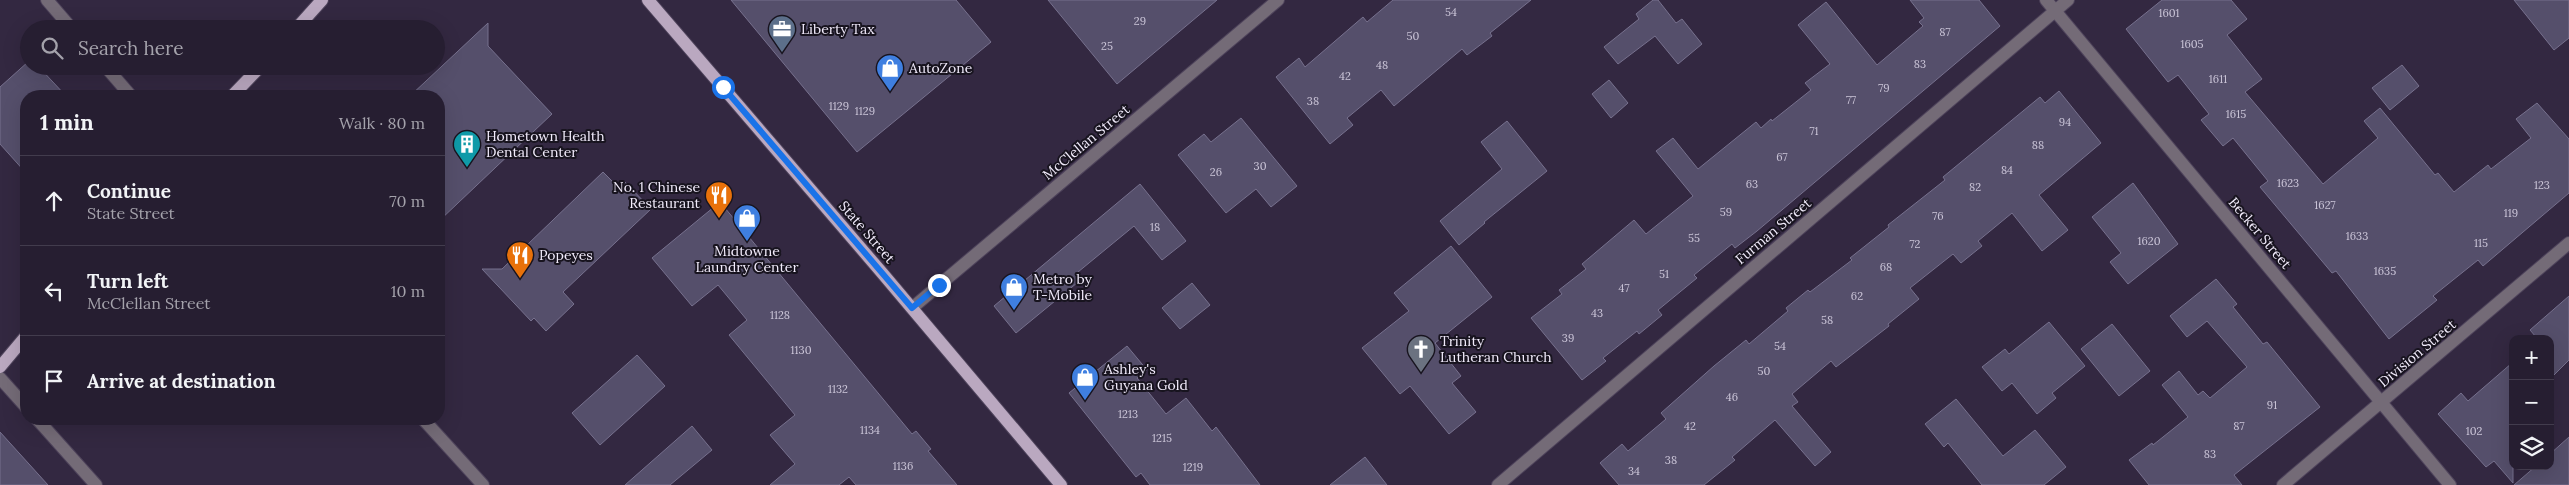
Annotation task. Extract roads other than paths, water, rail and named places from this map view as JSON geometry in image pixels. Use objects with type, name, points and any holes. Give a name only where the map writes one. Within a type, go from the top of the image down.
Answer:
[{"type":"main road","points":[[304,20],[322,0]]},
{"type":"main road","name":"State Street","points":[[648,0],[1061,485]]},
{"type":"main road","points":[[238,90],[252,75]]},
{"type":"main road","points":[[0,367],[20,343]]},
{"type":"street","points":[[47,0],[64,20]]},
{"type":"street","name":"McClellan Street","points":[[912,308],[1278,0]]},
{"type":"street","name":"Becker Street","points":[[2046,0],[2450,485]]},
{"type":"street","name":"Furman Street","points":[[1498,485],[2068,0]]},
{"type":"street","points":[[113,75],[126,90]]},
{"type":"street","name":"Division Street","points":[[2283,485],[2569,243]]},
{"type":"street","points":[[0,378],[20,400]]},
{"type":"street","points":[[42,425],[96,485]]},
{"type":"street","points":[[428,425],[483,485]]},
{"type":"place","name":"Liberty Tax","points":[[782,53]]},
{"type":"place","name":"AutoZone","points":[[890,92]]},
{"type":"place","name":"Hometown Health Dental Center","points":[[467,168]]},
{"type":"place","name":"No. 1 Chinese Restaurant","points":[[719,219]]},
{"type":"place","name":"Midtowne Laundry Center","points":[[747,242]]},
{"type":"place","name":"Popeyes","points":[[520,279]]},
{"type":"place","name":"Metro by T-Mobile","points":[[1014,311]]},
{"type":"place","name":"Trinity Lutheran Church","points":[[1421,373]]},
{"type":"place","name":"Ashley's Guyana Gold","points":[[1085,401]]}]
